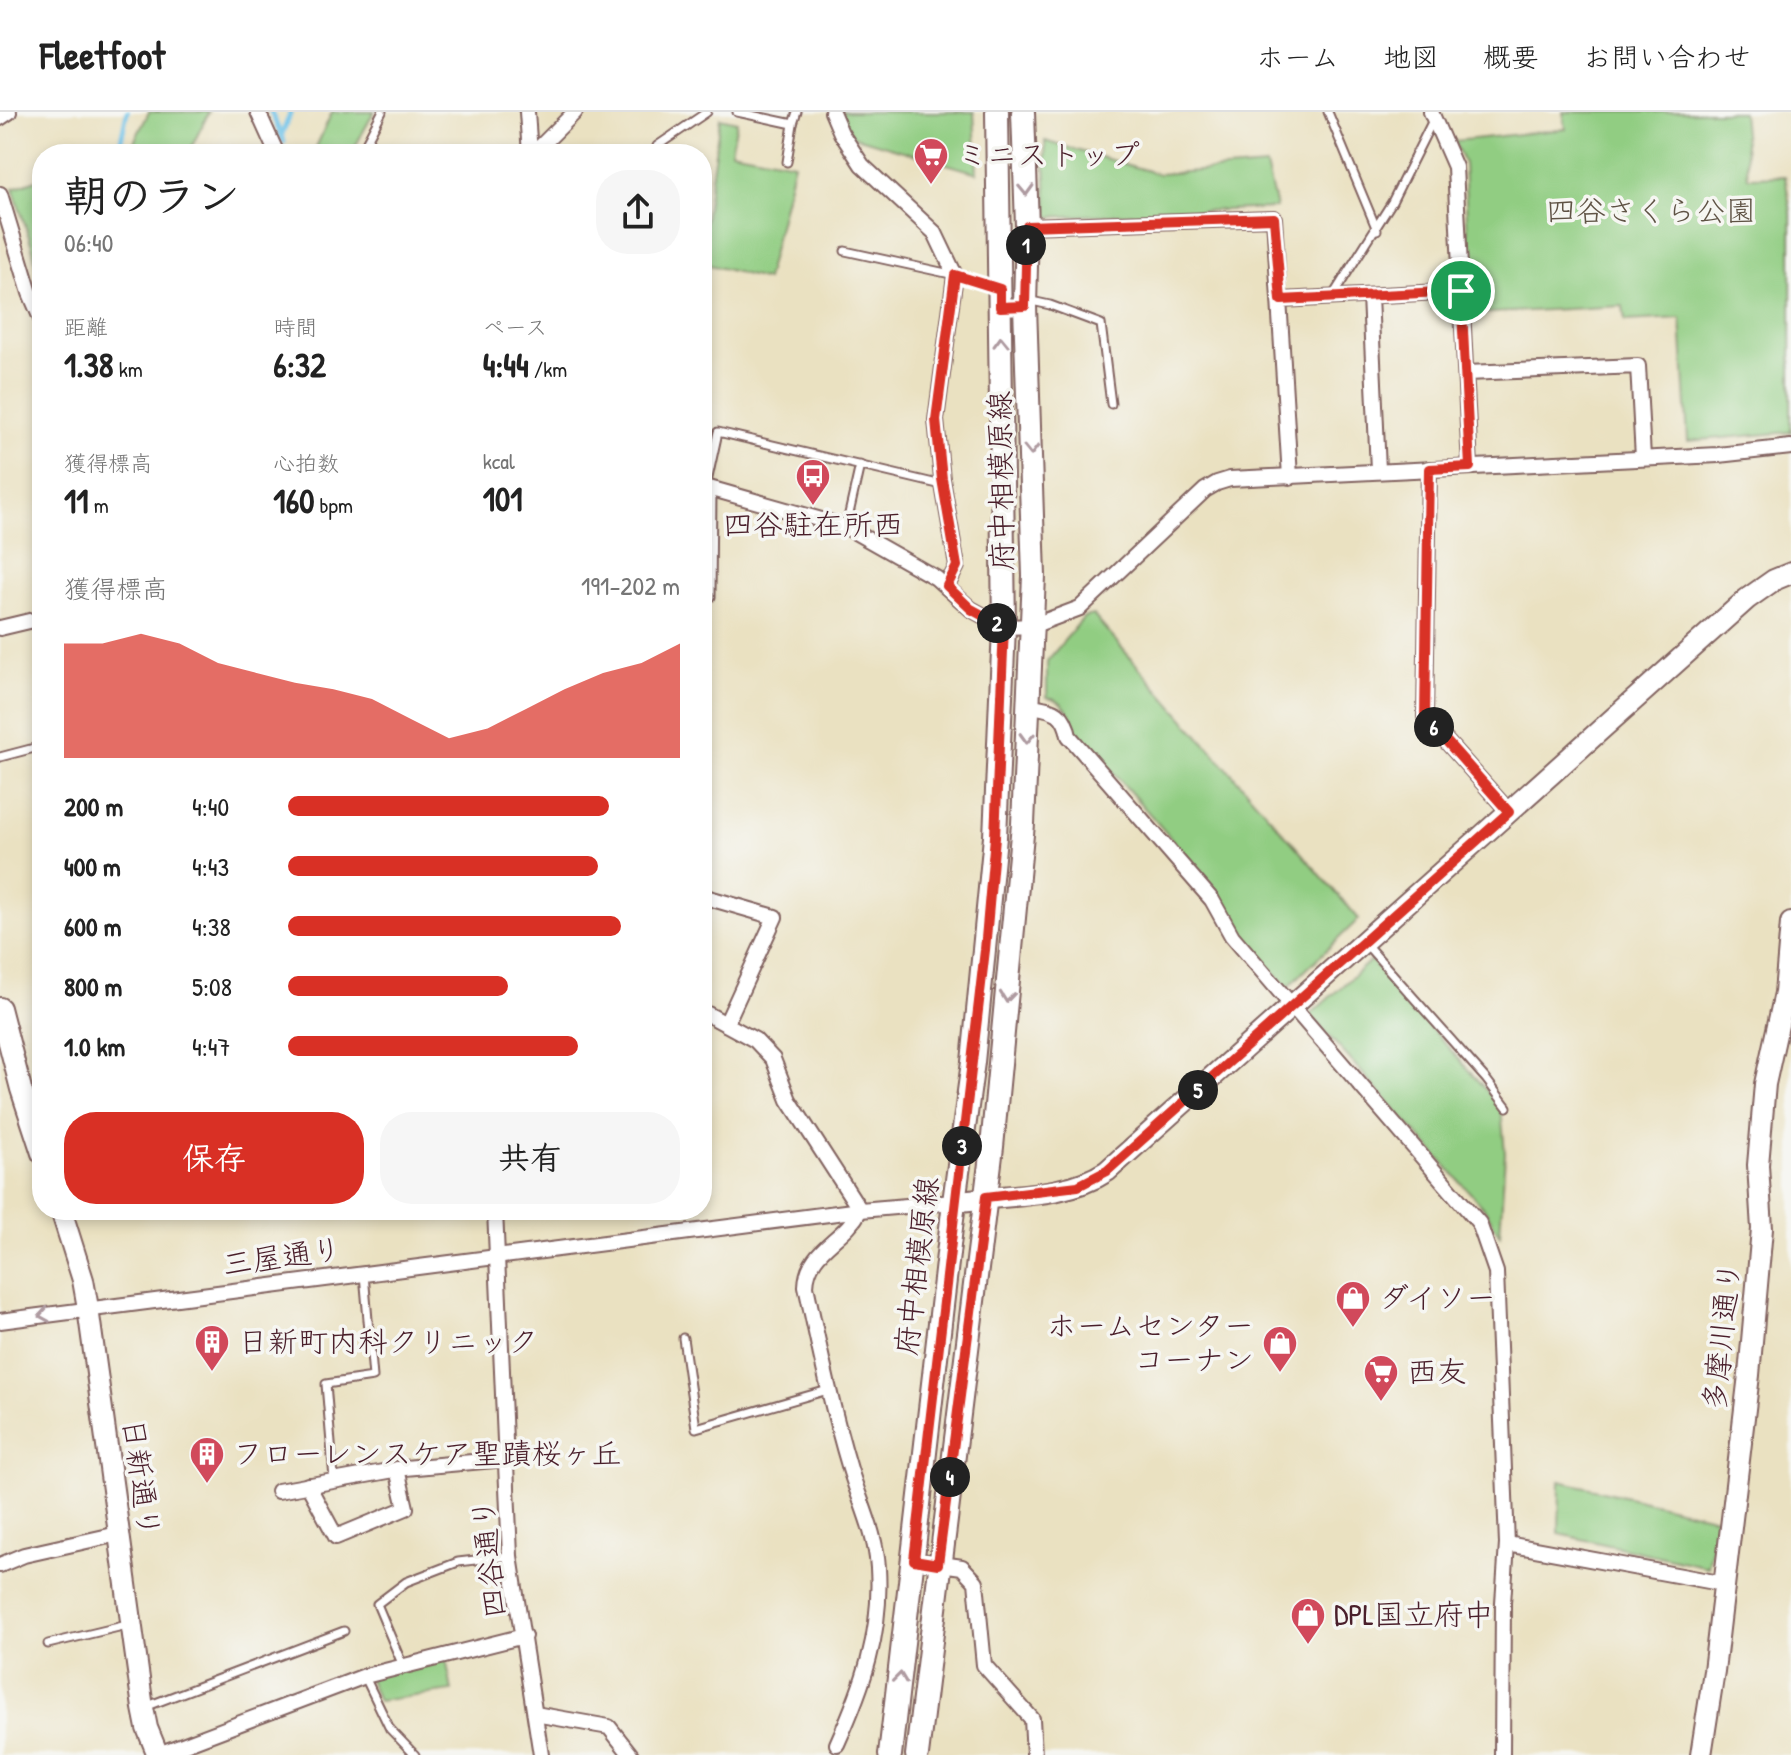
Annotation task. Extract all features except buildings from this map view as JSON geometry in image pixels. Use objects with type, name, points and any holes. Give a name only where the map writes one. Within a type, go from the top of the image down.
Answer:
[{"type":"main road","name":"府中相模原線","points":[[890,1755],[974,1048],[994,851],[1004,627],[997,112]]},
{"type":"main road","name":"府中相模原線","points":[[917,1755],[938,1564],[986,1197],[1017,897],[1034,576],[1025,303],[1027,226],[1023,112]]},
{"type":"main road","points":[[1000,298],[1025,303]]},
{"type":"street","points":[[0,118],[9,112]]},
{"type":"street","points":[[258,112],[272,144]]},
{"type":"street","points":[[527,112],[531,144]]},
{"type":"street","points":[[542,144],[575,112]]},
{"type":"street","points":[[832,112],[841,133],[862,165],[935,233],[955,275],[936,420],[957,566],[947,586]]},
{"type":"street","points":[[1432,115],[1455,167],[1470,467]]},
{"type":"street","points":[[0,194],[32,298]]},
{"type":"street","points":[[1027,226],[1274,218],[1290,477]]},
{"type":"street","points":[[1281,300],[1461,291]]},
{"type":"street","points":[[1370,296],[1378,470]]},
{"type":"street","points":[[1466,373],[1638,366],[1643,458]]},
{"type":"street","points":[[712,488],[846,527],[947,586],[971,609],[1004,627],[1032,626],[1080,608],[1179,512],[1217,483],[1230,479],[1718,455],[1791,447]]},
{"type":"street","points":[[1429,469],[1425,717],[1509,812]]},
{"type":"street","points":[[954,1202],[1060,1189],[1095,1179],[1138,1146],[1291,1005],[1747,599],[1774,580],[1791,573]]},
{"type":"street","points":[[0,628],[32,620]]},
{"type":"street","points":[[1028,705],[1056,711],[1067,723],[1069,736],[1212,900],[1232,936],[1479,1223],[1496,1272],[1507,1544],[1503,1603],[1502,1755]]},
{"type":"street","points":[[712,899],[775,917],[726,1024]]},
{"type":"street","name":"多摩川通り","points":[[1701,1755],[1749,1375],[1762,1229],[1758,1165],[1764,1096],[1785,993],[1791,923]]},
{"type":"street","points":[[0,1008],[32,1123]]},
{"type":"street","points":[[712,1016],[755,1040],[773,1059],[789,1100],[860,1210],[852,1225],[806,1269],[806,1286],[828,1390],[868,1518],[878,1567],[872,1652],[862,1688],[837,1744]]},
{"type":"street","name":"三屋通り","points":[[1,1318],[860,1210],[954,1202]]},
{"type":"street","name":"日新通り","points":[[64,1220],[83,1280],[88,1308],[143,1708],[157,1755]]},
{"type":"street","name":"四谷通り","points":[[495,1220],[510,1556],[541,1755]]},
{"type":"street","points":[[278,1491],[397,1469],[506,1459]]},
{"type":"street","points":[[308,1485],[336,1537],[406,1508],[397,1469]]},
{"type":"street","points":[[0,1565],[24,1555],[118,1534]]},
{"type":"street","points":[[1507,1544],[1725,1584]]},
{"type":"street","points":[[914,1560],[962,1567],[976,1582],[984,1665],[1032,1719],[1034,1755]]},
{"type":"street","points":[[157,1755],[365,1676],[524,1636]]},
{"type":"street","points":[[535,1714],[609,1727],[631,1755]]},
{"type":"lane","points":[[365,144],[382,112]]},
{"type":"lane","points":[[660,144],[707,112]]},
{"type":"lane","points":[[737,112],[793,124]]},
{"type":"lane","points":[[787,162],[797,112]]},
{"type":"lane","points":[[1328,112],[1377,230]]},
{"type":"lane","points":[[1331,298],[1377,230],[1432,115]]},
{"type":"lane","points":[[845,251],[955,275],[1000,298]]},
{"type":"lane","points":[[1025,303],[1050,305],[1101,324],[1111,404]]},
{"type":"lane","points":[[712,462],[718,432],[943,485]]},
{"type":"lane","points":[[846,527],[860,465]]},
{"type":"lane","points":[[0,757],[32,749]]},
{"type":"lane","points":[[1364,941],[1507,1107]]},
{"type":"lane","points":[[334,1479],[326,1384],[373,1377],[364,1272]]},
{"type":"lane","points":[[683,1338],[696,1428],[828,1390]]},
{"type":"lane","points":[[403,1666],[377,1604],[406,1582],[458,1562],[510,1556]]},
{"type":"lane","points":[[48,1644],[131,1625]]},
{"type":"lane","points":[[143,1708],[344,1631]]},
{"type":"lane","points":[[365,1676],[390,1729],[415,1755]]},
{"type":"green space","points":[[149,112],[209,112],[193,144],[133,144]]},
{"type":"green space","points":[[332,112],[374,112],[356,144],[318,144]]},
{"type":"green space","points":[[839,112],[974,112],[977,173],[849,135]]},
{"type":"green space","name":"四谷さくら公園","points":[[1563,112],[1742,112],[1748,177],[1785,176],[1791,213],[1791,432],[1688,441],[1681,318],[1625,321],[1623,306],[1472,314],[1464,164],[1454,141],[1566,129]]},
{"type":"green space","points":[[720,118],[737,122],[731,151],[794,163],[766,280],[712,266],[712,172]]},
{"type":"green space","points":[[1045,141],[1159,174],[1266,166],[1276,208],[1047,217]]},
{"type":"green space","points":[[32,181],[32,246],[13,188]]},
{"type":"green space","points":[[1093,615],[1359,919],[1288,987],[1236,930],[1218,892],[1076,730],[1066,709],[1058,701],[1047,697],[1047,661],[1084,617]]},
{"type":"green space","points":[[1371,960],[1501,1107],[1505,1153],[1500,1235],[1484,1208],[1310,1015]]},
{"type":"green space","points":[[1560,1481],[1717,1518],[1708,1567],[1559,1534]]},
{"type":"green space","points":[[446,1658],[452,1691],[378,1701],[368,1677]]},
{"type":"waterway","points":[[120,144],[127,112]]},
{"type":"waterway","points":[[271,112],[284,142]]},
{"type":"waterway","points":[[282,134],[291,112]]},
{"type":"place","name":"ミニストップ","points":[[931,186]]},
{"type":"place","name":"四谷駐在所西","points":[[813,507]]},
{"type":"place","name":"ダイソー","points":[[1353,1329]]},
{"type":"place","name":"日新町内科クリニック","points":[[212,1373]]},
{"type":"place","name":"ホームセンター コーナン","points":[[1280,1374]]},
{"type":"place","name":"西友","points":[[1381,1403]]},
{"type":"place","name":"フローレンスケア聖蹟桜ヶ丘","points":[[207,1485]]},
{"type":"place","name":"DPL国立府中","points":[[1308,1646]]},
{"type":"route","points":[[1274,218],[1281,300],[1461,291],[1470,467],[1429,469],[1425,717],[1509,812],[1120,1162],[1078,1186],[986,1197],[938,1564],[914,1560],[985,950],[995,837],[1004,627],[971,609],[947,586],[957,566],[942,479],[936,420],[955,275],[1000,289],[1000,307],[1025,306],[1027,226],[1274,218]]}]
